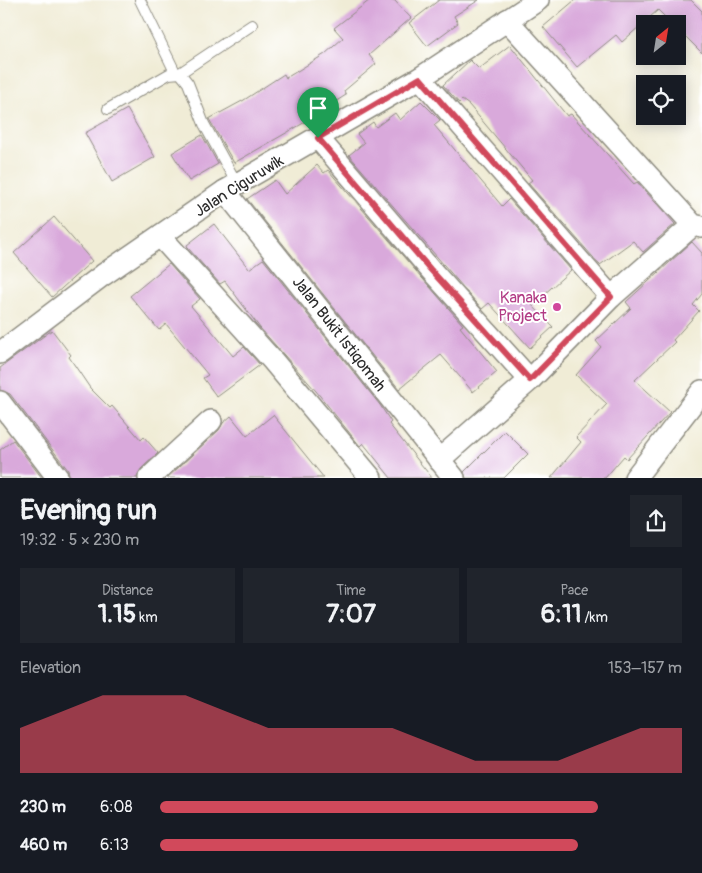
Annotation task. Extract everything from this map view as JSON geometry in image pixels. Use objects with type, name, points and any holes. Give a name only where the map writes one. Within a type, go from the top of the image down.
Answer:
[{"type":"street","name":"Jalan Ciguruwik","points":[[0,353],[103,275],[231,187],[420,78],[538,0]]},
{"type":"street","points":[[439,460],[530,380],[611,297],[698,226],[507,20]]},
{"type":"street","points":[[420,78],[611,297]]},
{"type":"street","points":[[318,138],[430,269],[530,380]]},
{"type":"street","name":"Jalan Bukit Istiqomah","points":[[231,187],[454,478]]},
{"type":"street","points":[[161,236],[279,367],[371,478]]},
{"type":"street","points":[[635,478],[702,391]]},
{"type":"street","points":[[0,402],[58,478]]},
{"type":"street","points":[[149,478],[211,421]]},
{"type":"lane","name":"Jalan Bukit Istiqomah","points":[[140,0],[178,72],[188,83],[231,187]]},
{"type":"lane","points":[[108,109],[178,72],[252,25]]},
{"type":"building","points":[[370,0],[394,0],[411,18],[369,55],[376,64],[344,91],[346,95],[327,107],[328,109],[234,163],[209,119],[244,100],[284,74],[286,78],[325,54],[343,38],[334,28]]},
{"type":"building","points":[[439,0],[479,0],[454,16],[458,23],[427,46],[409,23]]},
{"type":"building","points":[[575,0],[691,0],[702,11],[702,53],[686,37],[686,15],[663,15],[658,10],[652,15],[636,15],[636,30],[622,42],[616,35],[577,67],[543,27]]},
{"type":"building","points":[[510,45],[567,116],[571,114],[634,184],[637,182],[675,224],[643,252],[633,241],[600,265],[528,183],[532,180],[469,105],[462,100],[459,103],[443,85],[470,60],[479,69]]},
{"type":"building","points":[[421,101],[440,120],[434,125],[502,206],[509,199],[571,270],[532,305],[553,327],[530,348],[489,303],[482,309],[349,155],[364,143],[357,134],[373,122],[376,127],[395,113],[400,120]]},
{"type":"building","points":[[127,109],[155,157],[112,182],[85,133]]},
{"type":"building","points":[[202,135],[218,164],[189,181],[172,153]]},
{"type":"building","points":[[317,165],[324,173],[328,170],[463,325],[460,327],[497,372],[473,392],[441,355],[399,389],[247,199],[275,180],[285,194]]},
{"type":"building","points":[[54,217],[92,261],[52,297],[14,253]]},
{"type":"building","points":[[214,224],[249,269],[263,259],[380,405],[391,422],[389,424],[432,478],[391,478],[363,443],[360,446],[316,391],[260,328],[225,281],[220,284],[188,248],[187,245]]},
{"type":"building","points":[[692,242],[702,253],[702,294],[693,305],[699,311],[673,340],[675,342],[635,380],[670,412],[627,459],[624,456],[605,478],[551,478],[581,442],[576,437],[607,404],[576,375],[601,347],[596,341],[631,308],[626,302]]},
{"type":"building","points":[[169,264],[200,299],[191,306],[233,356],[244,347],[260,365],[217,397],[203,378],[208,375],[166,324],[159,330],[130,296]]},
{"type":"building","points":[[52,330],[71,355],[69,357],[90,388],[110,408],[112,406],[141,440],[144,437],[158,453],[141,469],[137,478],[70,478],[68,470],[10,394],[0,390],[0,368]]},
{"type":"building","points":[[273,415],[324,478],[167,478],[219,430],[223,423],[231,416],[247,436]]},
{"type":"building","points":[[505,431],[528,454],[504,478],[466,478],[464,472]]},
{"type":"building","points":[[13,440],[42,478],[0,478],[0,450]]},
{"type":"place","name":"Kanaka Project","points":[[557,307]]},
{"type":"route","points":[[420,78],[432,89],[611,297],[530,380],[430,269],[318,138],[420,78]]}]
